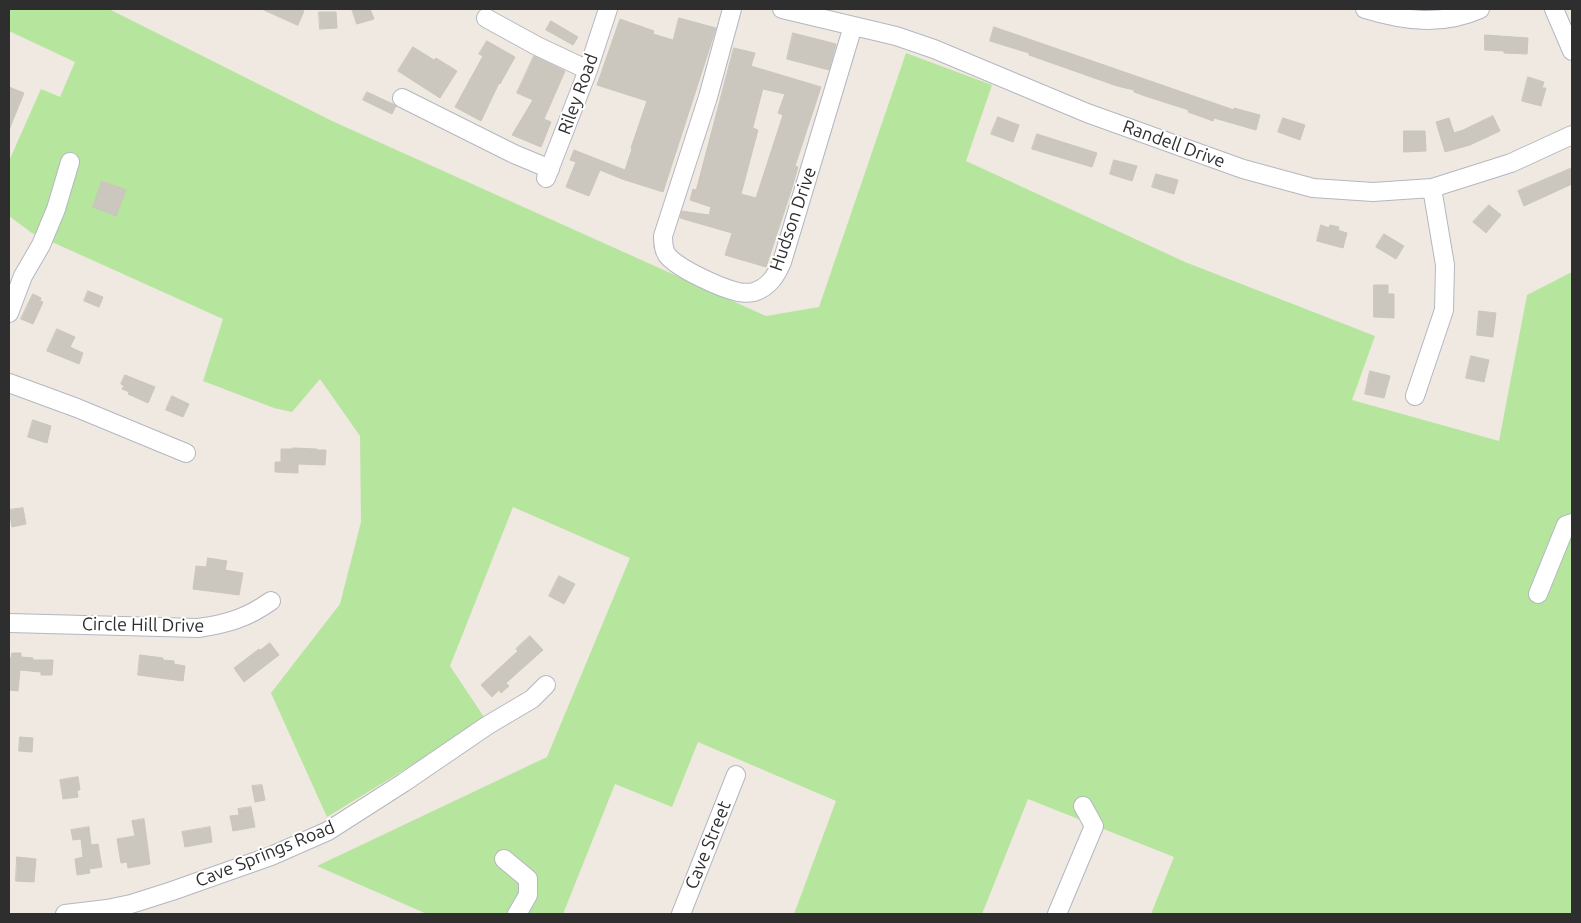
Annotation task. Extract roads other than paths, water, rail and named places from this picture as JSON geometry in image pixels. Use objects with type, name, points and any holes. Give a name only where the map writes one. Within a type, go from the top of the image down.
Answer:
[{"type":"street","name":"Riley Road","points":[[402,98],[514,154],[548,174],[588,70],[608,9]]},
{"type":"street","name":"Hudson Drive","points":[[732,9],[708,97],[663,236],[663,246],[666,254],[676,263],[702,278],[741,293],[752,292],[771,282],[782,262],[853,26]]},
{"type":"street","name":"Randell Drive","points":[[782,9],[896,36],[934,49],[1087,113],[1243,169],[1313,188],[1373,192],[1432,188],[1511,163],[1572,135]]},
{"type":"street","points":[[1365,9],[1393,16],[1429,21],[1461,16],[1480,9]]},
{"type":"street","points":[[1554,9],[1572,51]]},
{"type":"street","points":[[486,18],[537,46],[588,70]]},
{"type":"street","points":[[9,313],[22,276],[46,234],[73,171]]},
{"type":"street","points":[[1415,396],[1444,310],[1445,265],[1432,188]]},
{"type":"street","points":[[9,383],[69,405],[186,453]]},
{"type":"street","points":[[1538,594],[1566,525],[1572,523]]},
{"type":"street","name":"Circle Hill Drive","points":[[9,623],[198,628],[239,618],[255,612],[271,601]]},
{"type":"street","name":"Cave Springs Road","points":[[65,914],[131,904],[271,856],[328,831],[488,725],[532,699],[546,684]]},
{"type":"street","name":"Cave Street","points":[[681,914],[736,775]]},
{"type":"street","points":[[1057,914],[1094,826],[1083,806]]},
{"type":"street","points":[[504,859],[528,879],[528,895],[517,914]]}]
